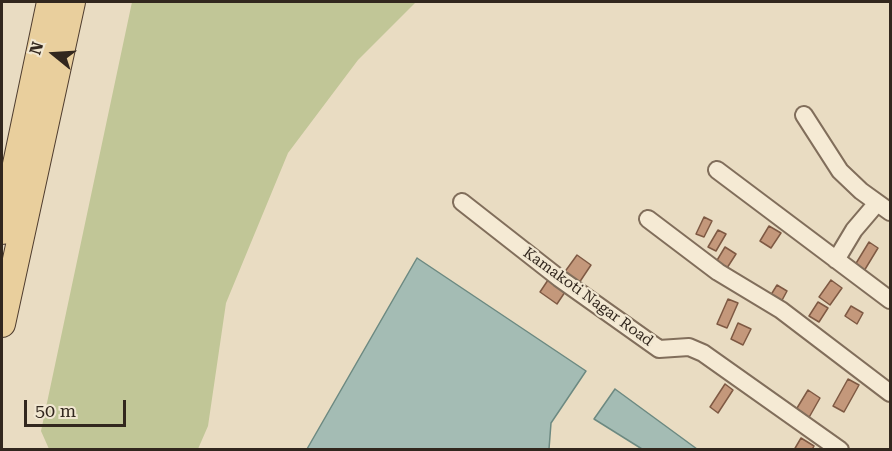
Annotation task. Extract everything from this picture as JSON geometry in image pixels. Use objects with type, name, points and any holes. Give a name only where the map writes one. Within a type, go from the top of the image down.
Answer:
[{"type":"main road","points":[[2,324],[50,2]]},
{"type":"main road","points":[[2,231],[21,185],[72,2]]},
{"type":"street","points":[[804,114],[840,171],[884,207],[854,230],[836,260]]},
{"type":"street","points":[[717,170],[891,300]]},
{"type":"street","name":"Kamakoti Nagar Road","points":[[462,202],[559,278],[659,349],[689,346],[704,353],[840,450]]},
{"type":"street","points":[[648,219],[718,272],[781,310],[891,393]]},
{"type":"green space","points":[[132,2],[416,2],[358,60],[288,153],[226,303],[208,426],[198,449],[49,449],[41,431]]},
{"type":"water","points":[[417,258],[586,371],[551,423],[549,449],[307,449]]},
{"type":"water","points":[[615,389],[697,449],[642,449],[594,419]]},
{"type":"building","points":[[704,217],[712,221],[704,237],[696,234]]},
{"type":"building","points":[[769,226],[781,233],[771,248],[760,241]]},
{"type":"building","points":[[718,230],[726,234],[716,251],[708,247]]},
{"type":"building","points":[[869,242],[878,248],[864,271],[855,265]]},
{"type":"building","points":[[725,247],[736,254],[727,268],[716,262]]},
{"type":"building","points":[[577,255],[591,265],[579,283],[564,273]]},
{"type":"building","points":[[548,280],[565,292],[557,304],[540,292]]},
{"type":"building","points":[[831,280],[842,288],[830,305],[819,297]]},
{"type":"building","points":[[777,285],[787,291],[780,304],[769,298]]},
{"type":"building","points":[[728,299],[738,303],[727,328],[717,324]]},
{"type":"building","points":[[818,302],[828,308],[819,322],[809,316]]},
{"type":"building","points":[[851,306],[863,313],[857,324],[845,316]]},
{"type":"building","points":[[738,323],[751,329],[743,345],[731,339]]},
{"type":"building","points":[[848,379],[859,385],[844,412],[833,406]]},
{"type":"building","points":[[725,384],[733,390],[718,413],[710,407]]},
{"type":"building","points":[[808,390],[820,398],[807,421],[794,413]]},
{"type":"building","points":[[801,438],[814,446],[812,450],[794,450]]}]
